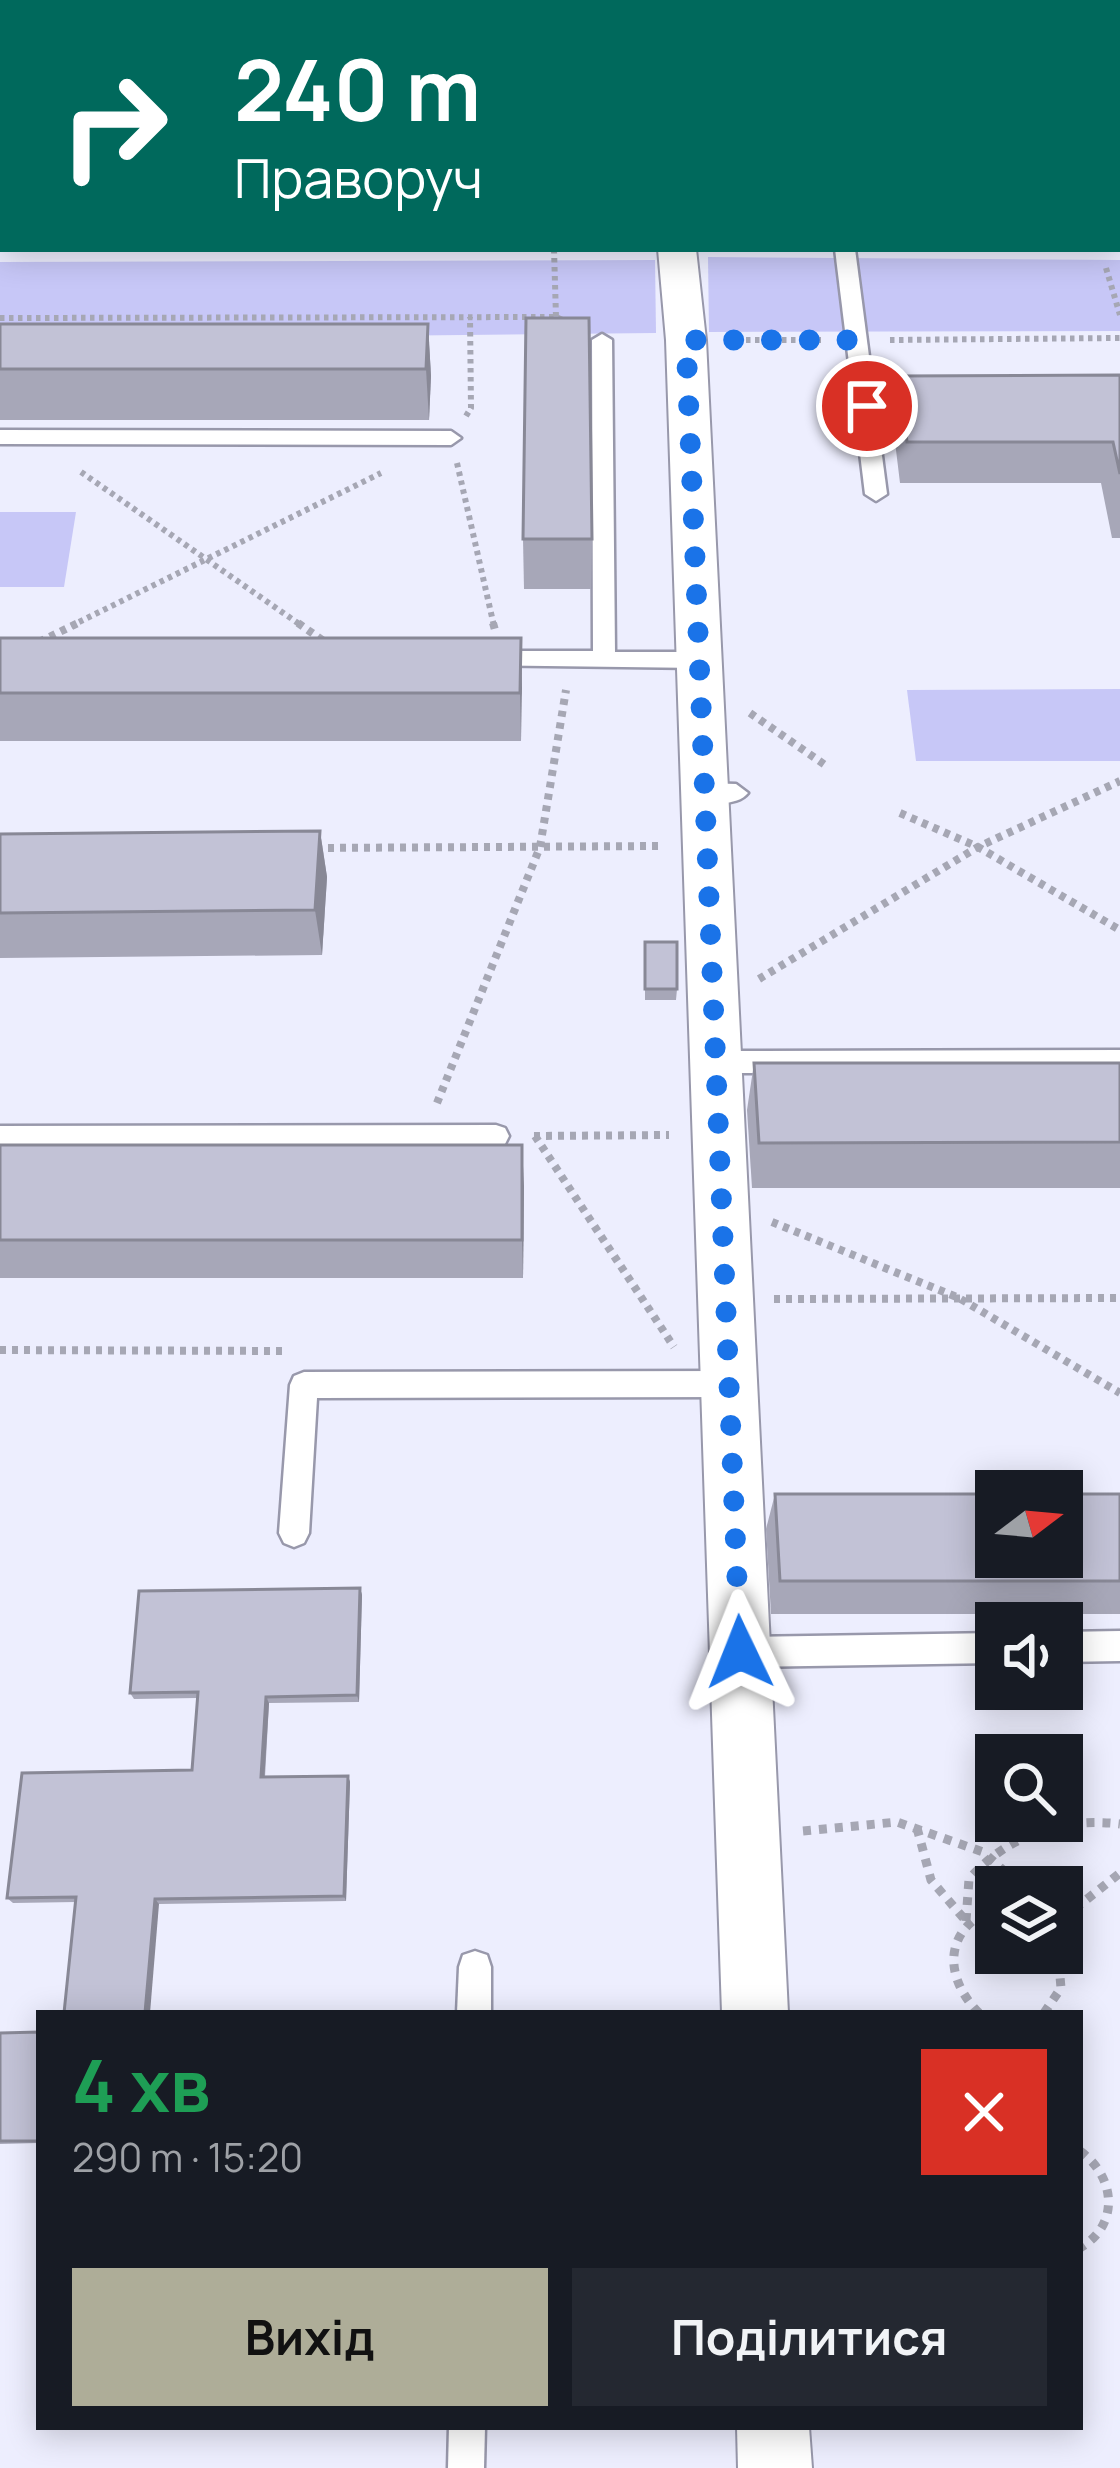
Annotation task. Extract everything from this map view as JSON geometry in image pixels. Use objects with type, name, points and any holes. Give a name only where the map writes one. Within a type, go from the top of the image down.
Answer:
[{"type":"street","points":[[677,252],[686,340],[699,669],[720,793],[706,846],[755,2010]]},
{"type":"street","points":[[773,2430],[775,2468]]},
{"type":"lane","points":[[845,252],[876,494]]},
{"type":"lane","points":[[602,340],[604,658]]},
{"type":"lane","points":[[0,436],[451,438]]},
{"type":"lane","points":[[459,659],[604,658],[699,669]]},
{"type":"lane","points":[[715,1062],[1120,1061]]},
{"type":"lane","points":[[0,1137],[496,1136]]},
{"type":"lane","points":[[294,1532],[304,1385],[728,1384]]},
{"type":"lane","points":[[1083,1647],[1120,1646]]},
{"type":"lane","points":[[740,1652],[975,1648]]},
{"type":"lane","points":[[474,2010],[475,1967]]},
{"type":"lane","points":[[466,2430],[466,2468]]},
{"type":"path","points":[[554,252],[556,317]]},
{"type":"path","points":[[1101,252],[1120,315]]},
{"type":"path","points":[[21,650],[451,438],[471,408],[470,317]]},
{"type":"path","points":[[0,318],[556,317],[602,340]]},
{"type":"path","points":[[686,340],[1120,338]]},
{"type":"path","points":[[30,437],[332,647]]},
{"type":"path","points":[[451,438],[502,659]]},
{"type":"path","points":[[424,1136],[540,847],[572,659]]},
{"type":"path","points":[[699,669],[828,767]]},
{"type":"path","points":[[713,1007],[978,847],[1120,781]]},
{"type":"path","points":[[900,813],[978,847],[1120,930]]},
{"type":"path","points":[[307,848],[706,846]]},
{"type":"path","points":[[496,1136],[718,1135]]},
{"type":"path","points":[[535,1136],[679,1353]]},
{"type":"path","points":[[721,1201],[958,1298],[1120,1393]]},
{"type":"path","points":[[725,1299],[1120,1298]]},
{"type":"path","points":[[784,1833],[897,1822],[989,1857],[999,1866]]},
{"type":"path","points":[[977,2010],[958,1990],[950,1953],[967,1921],[970,1879],[989,1857],[1048,1827],[1120,1824]]},
{"type":"path","points":[[917,1828],[930,1879],[945,1906],[967,1921]]},
{"type":"path","points":[[1083,1902],[1120,1873]]},
{"type":"path","points":[[967,1921],[975,1917]]},
{"type":"path","points":[[1050,2010],[1061,1988],[1060,1974]]},
{"type":"path","points":[[1084,2151],[1120,2187]]},
{"type":"path","points":[[1083,2247],[1097,2242],[1114,2216],[1112,2184],[1102,2169]]},
{"type":"shaded area","points":[[708,257],[1120,260],[1120,331],[709,332]]},
{"type":"shaded area","points":[[655,260],[656,333],[0,340],[0,262]]},
{"type":"shaded area","points":[[0,512],[76,512],[64,587],[0,587]]},
{"type":"shaded area","points":[[1120,689],[1120,761],[916,761],[907,690]]},
{"type":"building","points":[[526,318],[589,318],[592,539],[523,539]]},
{"type":"building","points":[[0,324],[428,324],[426,369],[0,369]]},
{"type":"building","points":[[1120,375],[1120,474],[1113,442],[907,442],[899,376]]},
{"type":"building","points":[[0,638],[521,638],[520,693],[0,693]]},
{"type":"building","points":[[320,831],[315,910],[0,913],[0,834]]},
{"type":"building","points":[[645,942],[677,942],[677,989],[645,989]]},
{"type":"building","points":[[754,1063],[1120,1063],[1120,1142],[759,1143]]},
{"type":"building","points":[[0,1145],[522,1145],[522,1240],[0,1240]]},
{"type":"building","points":[[775,1494],[975,1494],[975,1578],[1083,1578],[1083,1494],[1120,1494],[1120,1581],[780,1581]]},
{"type":"building","points":[[360,1588],[357,1695],[266,1697],[261,1777],[348,1776],[344,1896],[155,1899],[145,2010],[64,2010],[76,1897],[7,1898],[22,1773],[192,1770],[198,1692],[130,1693],[139,1591]]},
{"type":"building","points":[[36,2032],[36,2141],[0,2141],[0,2033]]},
{"type":"route","points":[[740,1652],[686,340],[856,340],[867,406]]}]
